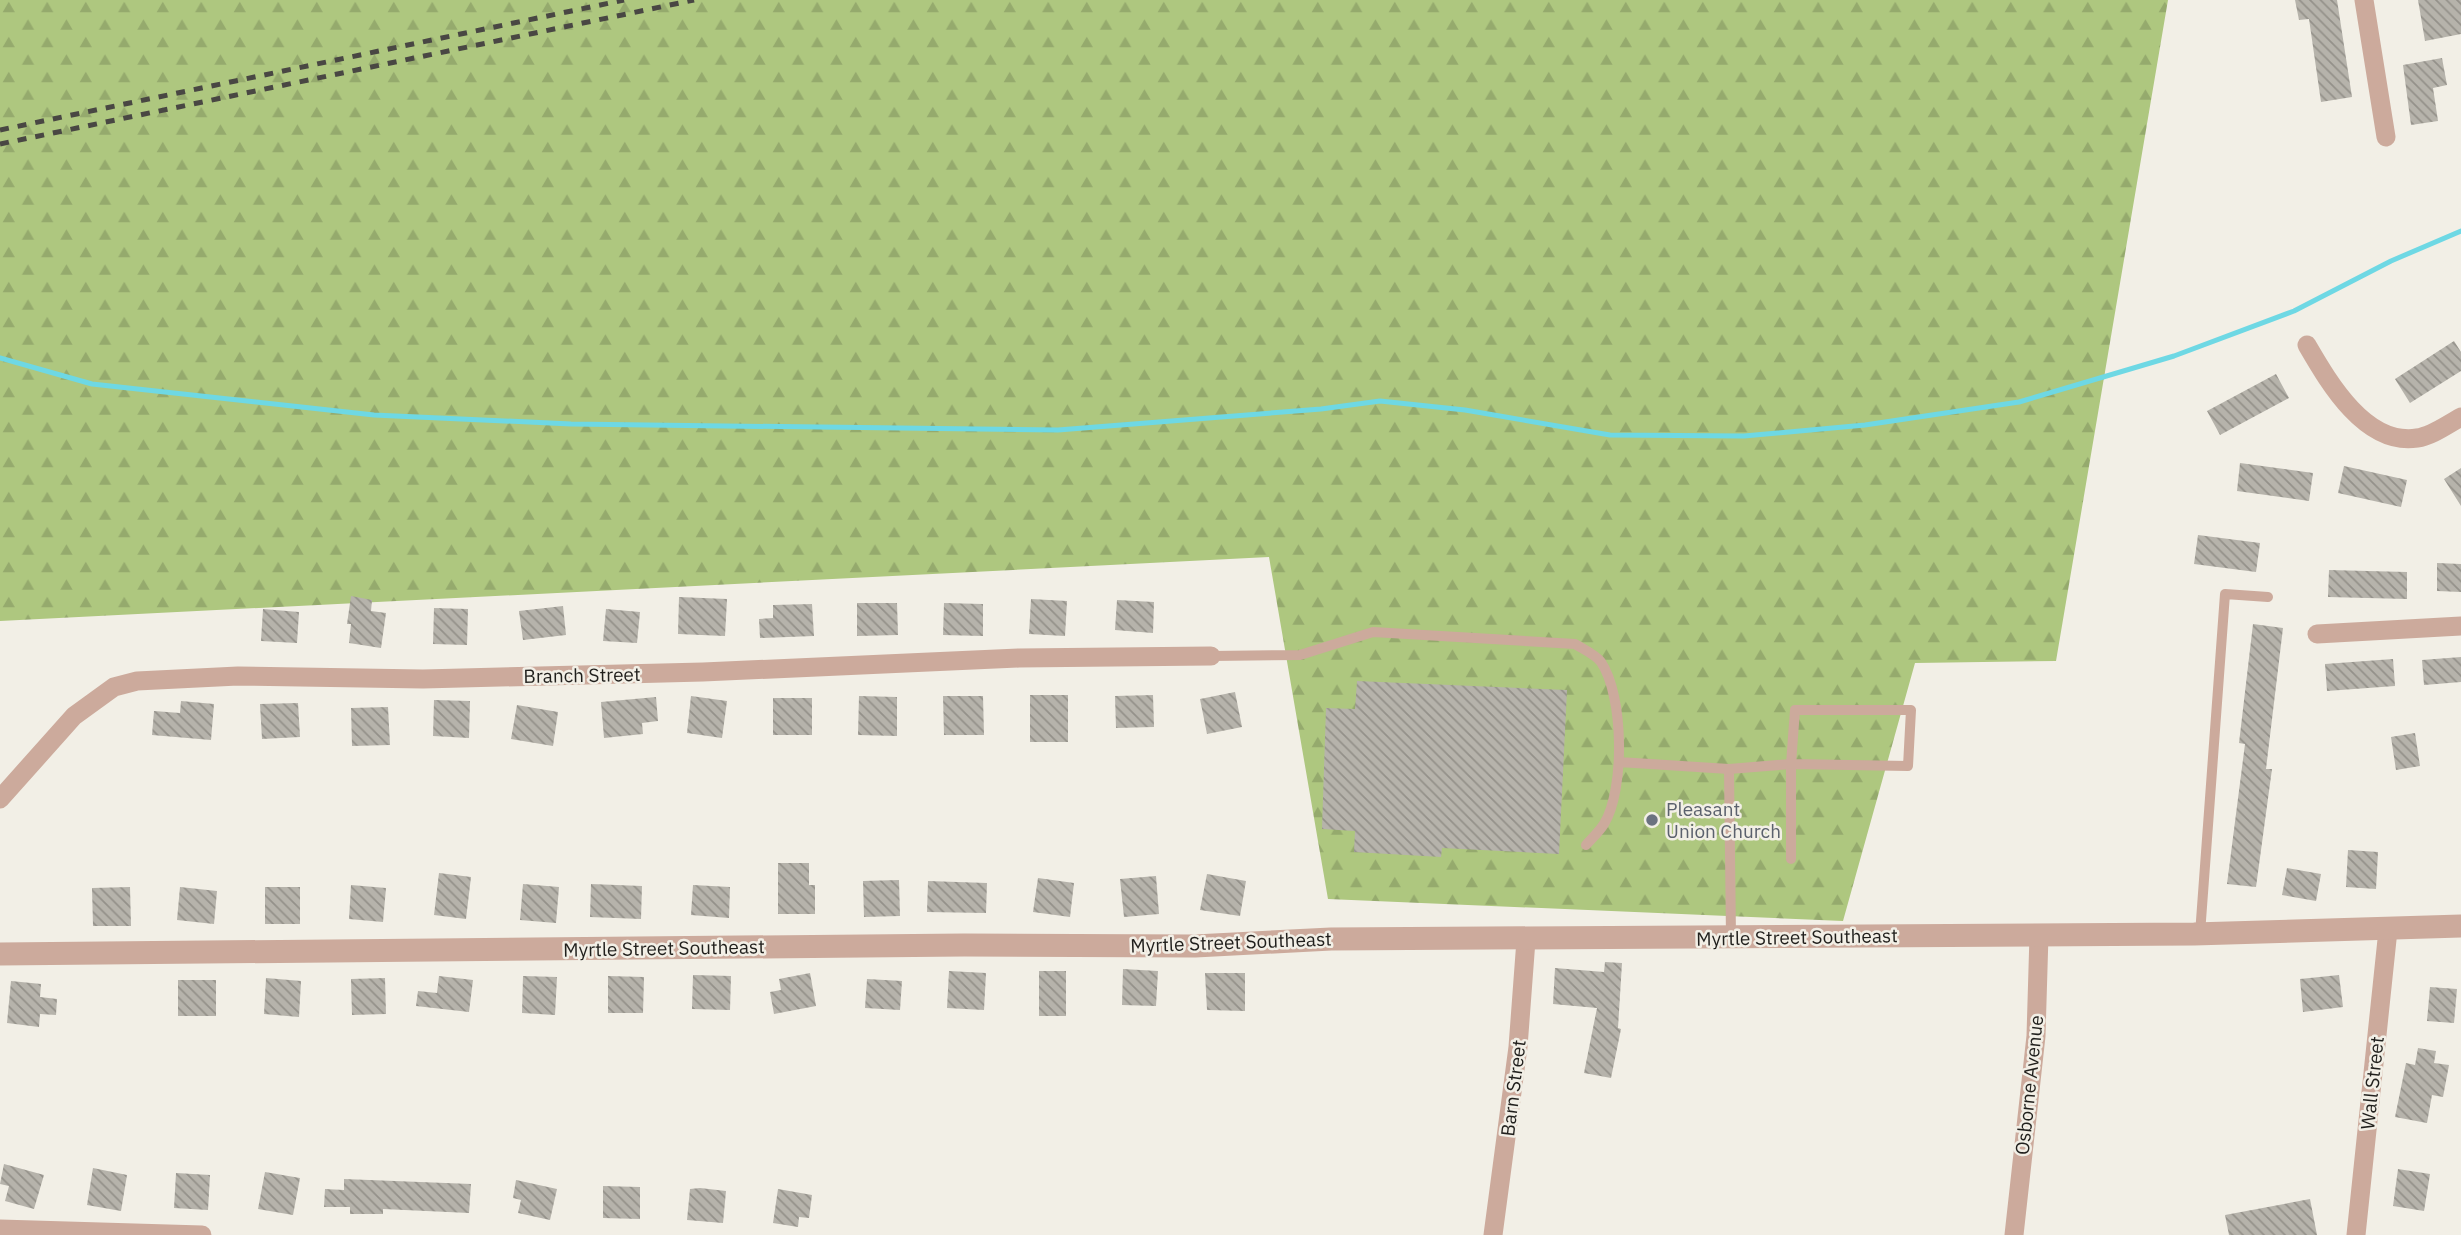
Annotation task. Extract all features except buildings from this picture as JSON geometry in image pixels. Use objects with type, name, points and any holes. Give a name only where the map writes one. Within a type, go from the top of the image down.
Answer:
[{"type":"street","points":[[2364,0],[2386,137]]},
{"type":"street","points":[[2307,345],[2338,398],[2381,430],[2400,438],[2417,438],[2461,417]]},
{"type":"street","points":[[2317,634],[2461,626]]},
{"type":"street","name":"Branch Street","points":[[0,799],[74,716],[114,687],[137,681],[238,676],[423,679],[676,673],[1046,658],[1211,656]]},
{"type":"street","name":"Myrtle Street Southeast","points":[[0,954],[964,945],[1195,946],[1331,939],[1527,940],[2200,934],[2461,926]]},
{"type":"street","name":"Wall Street","points":[[2356,1235],[2388,930]]},
{"type":"street","name":"Osborne Avenue","points":[[2014,1235],[2036,1036],[2039,935]]},
{"type":"street","name":"Barn Street","points":[[1493,1235],[1518,1046],[1527,940]]},
{"type":"street","points":[[0,1229],[202,1235]]},
{"type":"lane","points":[[2200,934],[2225,594],[2268,597]]},
{"type":"lane","points":[[1211,656],[1300,655],[1373,632],[1574,645],[1599,660],[1609,678],[1619,762],[1614,798],[1604,824],[1586,845]]},
{"type":"lane","points":[[1619,762],[1729,769],[1791,764],[1908,766],[1911,709],[1795,710],[1791,764],[1791,859]]},
{"type":"lane","points":[[1729,769],[1731,938]]},
{"type":"green space","points":[[0,0],[2168,0],[2056,661],[1915,663],[1843,921],[1328,899],[1269,557],[0,621]]},
{"type":"waterway","points":[[0,358],[92,384],[374,415],[571,424],[1058,430],[1321,409],[1380,401],[1465,410],[1610,435],[1744,436],[1865,425],[2019,402],[2174,356],[2294,311],[2391,261],[2461,231]]},
{"type":"railway","points":[[0,130],[624,0]]},
{"type":"railway","points":[[0,144],[694,0]]},
{"type":"place","name":"Pleasant Union Church","points":[[1652,820]]}]
